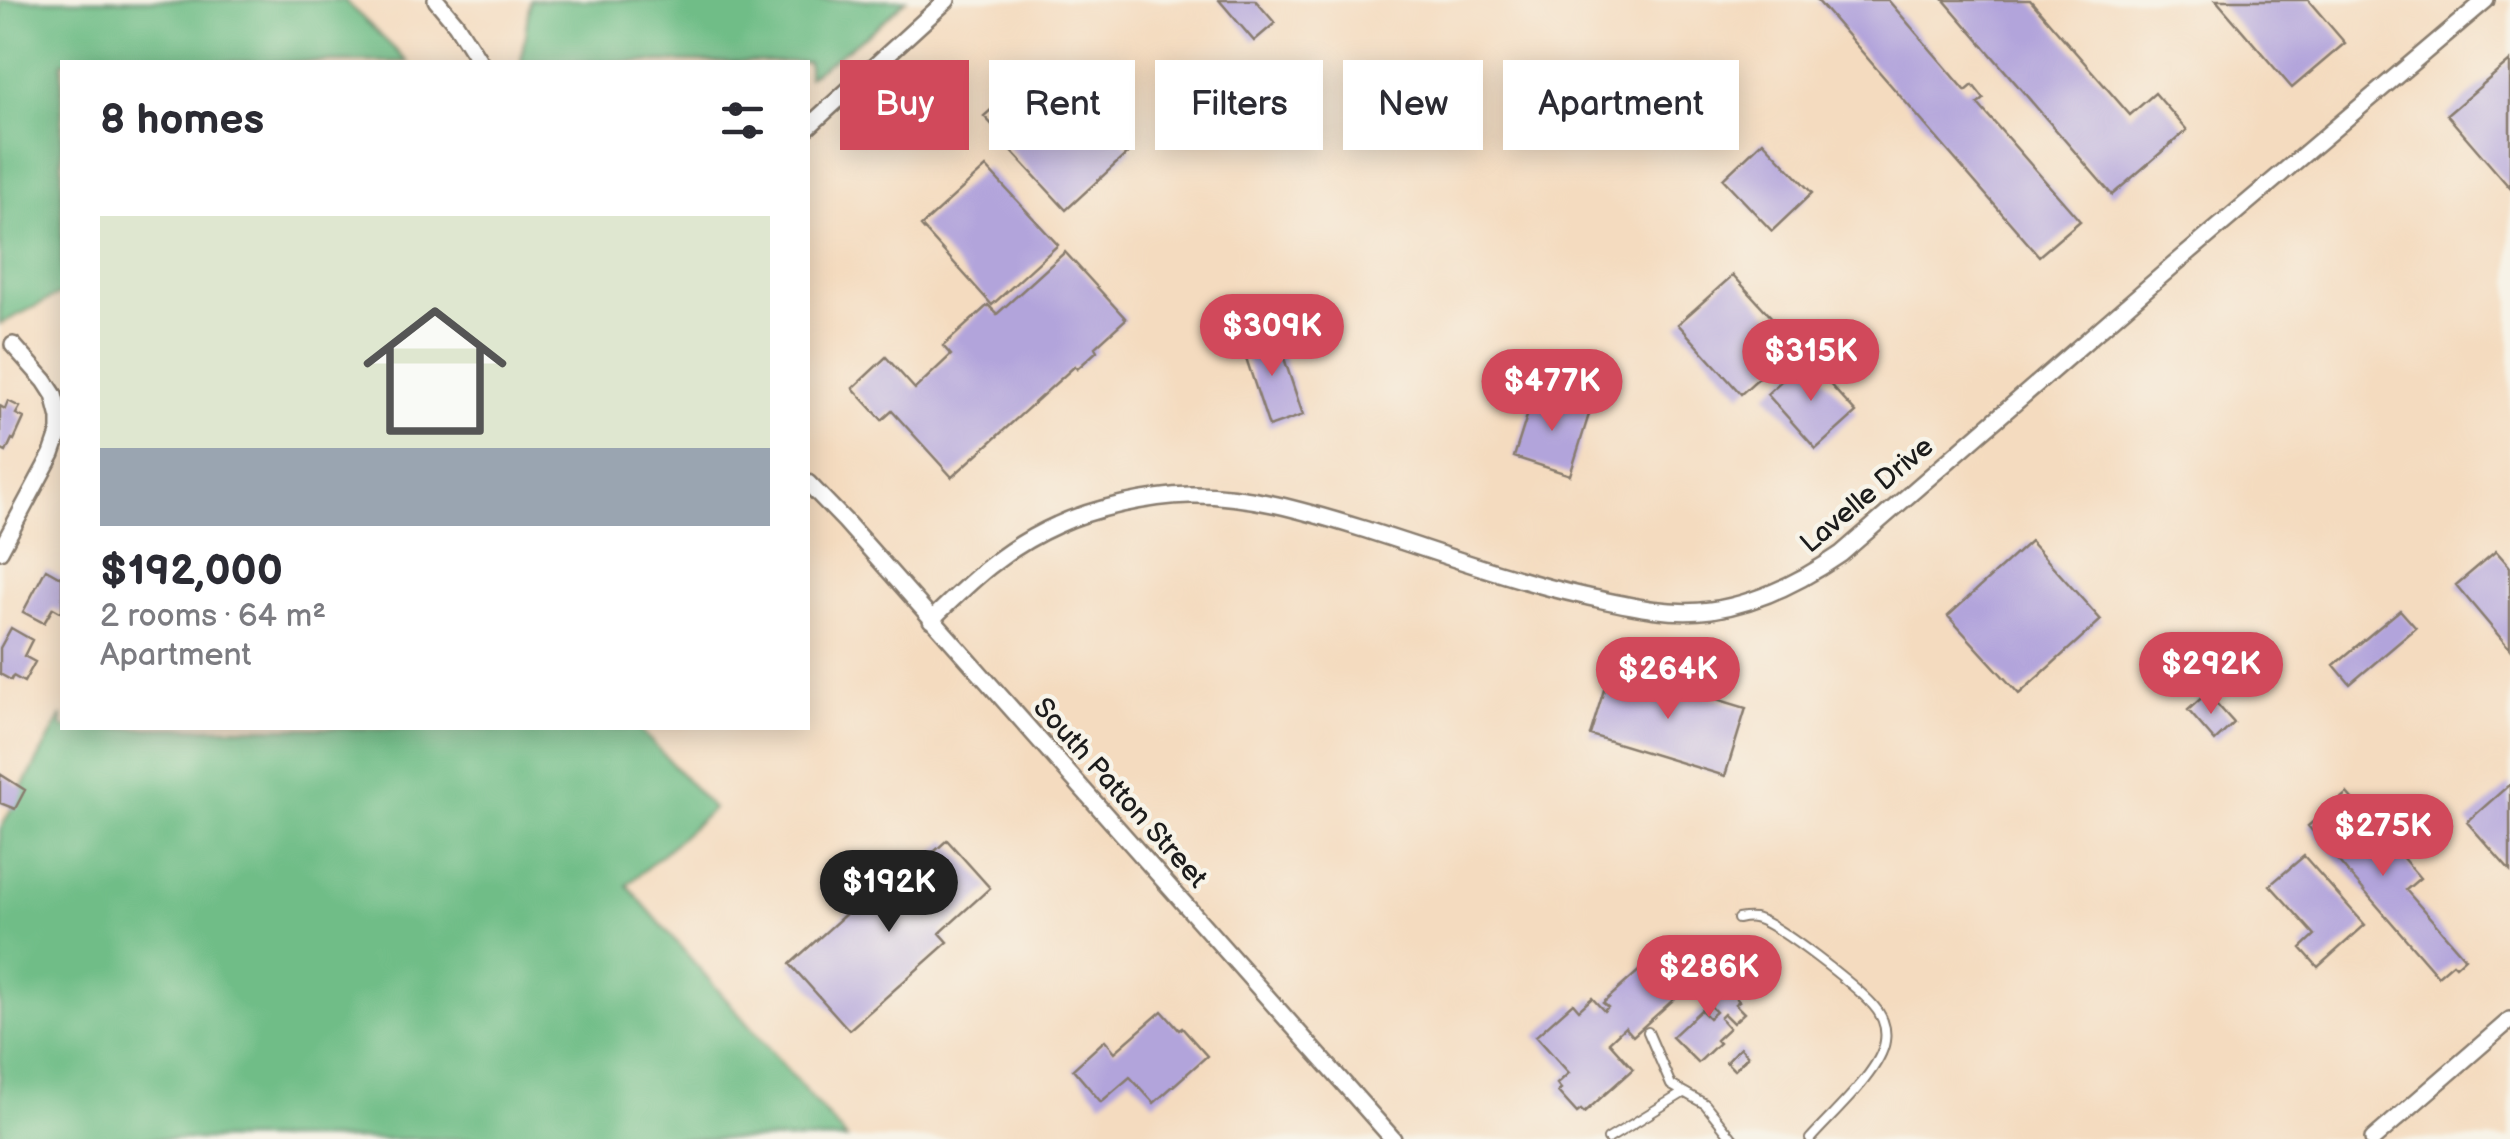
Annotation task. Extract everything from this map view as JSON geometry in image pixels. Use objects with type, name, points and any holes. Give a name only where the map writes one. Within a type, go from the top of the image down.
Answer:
[{"type":"street","points":[[436,0],[479,60]]},
{"type":"street","points":[[810,125],[947,0]]},
{"type":"street","name":"Lavelle Drive","points":[[931,620],[984,569],[1058,524],[1133,503],[1190,495],[1294,508],[1542,586],[1636,608],[1712,610],[1749,602],[1814,573],[1841,554],[2486,0]]},
{"type":"street","points":[[0,551],[52,454],[60,431],[54,395],[14,346]]},
{"type":"street","name":"South Patton Street","points":[[810,484],[1393,1139]]},
{"type":"street","points":[[2373,1139],[2510,1020]]},
{"type":"lane","points":[[1738,919],[1756,918],[1780,931],[1843,978],[1874,1006],[1884,1021],[1882,1055],[1872,1072],[1810,1139]]},
{"type":"lane","points":[[1648,1032],[1671,1085],[1705,1104],[1734,1139]]},
{"type":"lane","points":[[1608,1139],[1684,1093]]},
{"type":"green space","points":[[0,0],[344,0],[406,60],[60,60],[60,294],[0,324]]},
{"type":"green space","points":[[530,0],[906,0],[871,32],[810,76],[810,60],[521,60]]},
{"type":"green space","points":[[60,719],[60,730],[641,730],[713,809],[627,885],[847,1139],[0,1139],[0,830]]},
{"type":"building","points":[[1219,0],[1255,0],[1275,23],[1254,41]]},
{"type":"building","points":[[1817,0],[1888,0],[1966,91],[1973,85],[1984,99],[1978,104],[2080,221],[2039,256]]},
{"type":"building","points":[[1944,0],[2030,0],[2130,115],[2155,93],[2187,130],[2112,195]]},
{"type":"building","points":[[2216,0],[2308,0],[2345,43],[2292,88]]},
{"type":"building","points":[[2510,61],[2510,188],[2447,115]]},
{"type":"building","points":[[1763,141],[1812,193],[1772,231],[1723,179]]},
{"type":"building","points":[[1011,150],[1131,150],[1066,210]]},
{"type":"building","points":[[986,167],[1058,245],[992,305],[921,226]]},
{"type":"building","points":[[1065,252],[1126,319],[1095,347],[1097,351],[1077,369],[1075,366],[952,477],[892,411],[882,420],[853,388],[886,357],[915,389],[951,355],[943,346],[988,305],[997,314]]},
{"type":"building","points":[[1733,275],[1796,344],[1741,394],[1678,324]]},
{"type":"building","points":[[1275,331],[1303,415],[1269,427],[1241,343]]},
{"type":"building","points":[[1806,358],[1856,413],[1816,449],[1767,394]]},
{"type":"building","points":[[1534,394],[1590,411],[1570,475],[1514,457]]},
{"type":"building","points":[[8,401],[20,407],[16,414],[24,418],[6,452],[0,449],[0,406],[5,409]]},
{"type":"building","points":[[2030,541],[2101,620],[2019,694],[1948,616]]},
{"type":"building","points":[[2496,551],[2510,567],[2510,649],[2456,585]]},
{"type":"building","points":[[46,569],[60,577],[60,612],[53,608],[44,623],[23,612]]},
{"type":"building","points":[[2400,610],[2416,628],[2350,684],[2334,665]]},
{"type":"building","points":[[11,628],[32,640],[24,656],[35,662],[24,682],[0,674],[0,648]]},
{"type":"building","points":[[1611,667],[1746,708],[1725,776],[1590,735]]},
{"type":"building","points":[[2207,693],[2234,723],[2215,741],[2188,710]]},
{"type":"building","points":[[0,774],[25,790],[15,809],[0,803]]},
{"type":"building","points":[[2510,784],[2510,871],[2467,822]]},
{"type":"building","points":[[2347,793],[2420,878],[2406,890],[2465,958],[2456,966],[2453,963],[2438,976],[2308,826]]},
{"type":"building","points":[[947,840],[990,888],[940,933],[948,942],[849,1030],[790,964],[889,875],[898,885]]},
{"type":"building","points":[[2304,856],[2365,925],[2318,967],[2301,948],[2315,935],[2270,885]]},
{"type":"building","points":[[1672,941],[1702,974],[1633,1036],[1625,1027],[1609,1042],[1633,1069],[1584,1113],[1577,1113],[1558,1092],[1561,1089],[1557,1084],[1569,1073],[1536,1036],[1573,1003],[1579,1010],[1592,998],[1604,1011],[1608,1007],[1603,1003]]},
{"type":"building","points":[[1714,974],[1739,1001],[1735,1004],[1744,1013],[1733,1023],[1724,1014],[1720,1018],[1729,1028],[1698,1063],[1672,1037],[1701,1010],[1709,1018],[1716,1012],[1696,991]]},
{"type":"building","points":[[1162,1011],[1207,1056],[1154,1103],[1130,1077],[1101,1102],[1073,1069],[1105,1040],[1115,1052]]},
{"type":"building","points":[[1740,1047],[1748,1056],[1734,1070],[1726,1062]]}]
